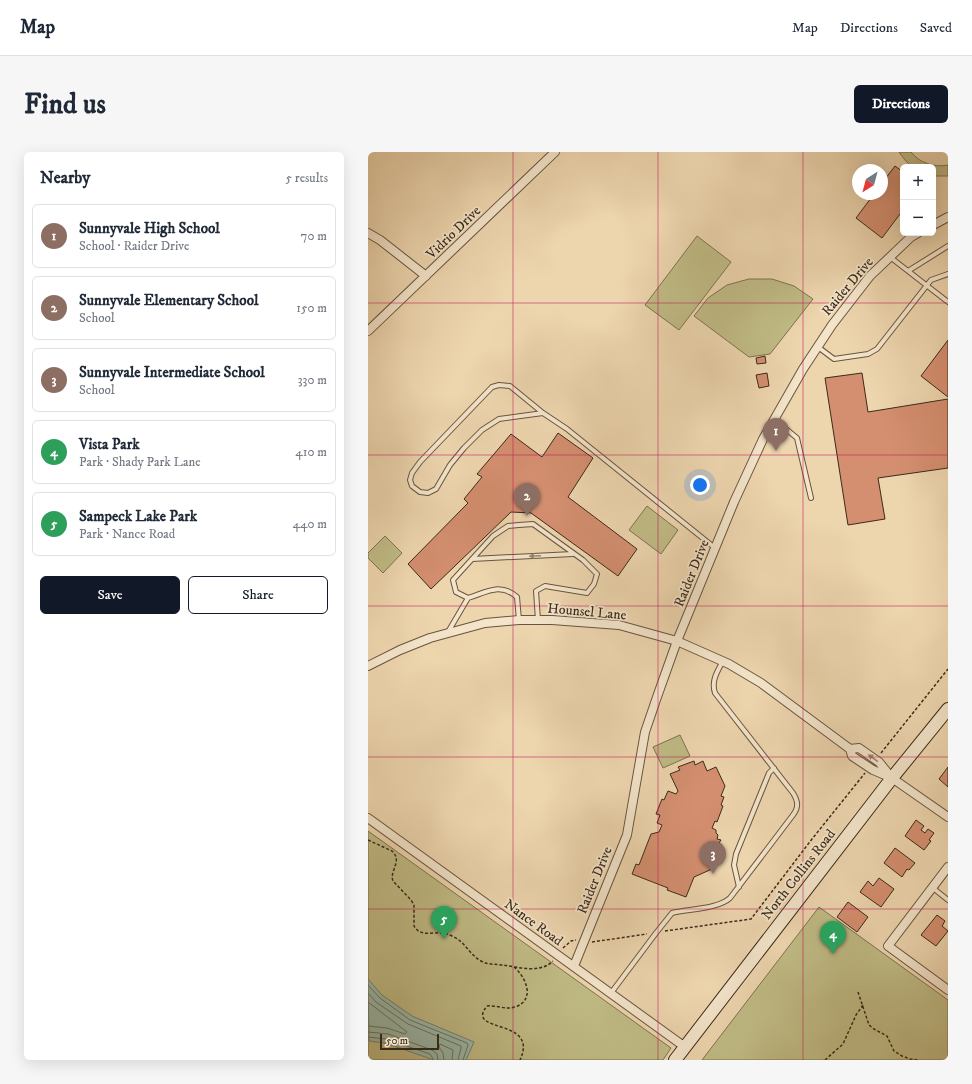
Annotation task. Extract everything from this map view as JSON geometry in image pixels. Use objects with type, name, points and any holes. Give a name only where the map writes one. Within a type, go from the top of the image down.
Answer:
[{"type":"street","name":"Vidrio Drive","points":[[368,332],[555,152]]},
{"type":"street","points":[[936,223],[948,217]]},
{"type":"street","points":[[368,233],[380,240],[426,276]]},
{"type":"street","name":"Raider Drive","points":[[574,966],[627,835],[645,732],[677,641],[734,502],[762,439],[803,369],[832,325],[870,276],[913,236]]},
{"type":"street","name":"Hounsel Lane","points":[[368,666],[400,650],[448,632],[485,623],[538,620],[619,625],[677,641],[723,661],[761,683],[850,749],[852,756],[870,768],[892,778]]},
{"type":"street","name":"North Collins Road","points":[[675,1060],[892,778],[948,709]]},
{"type":"street","name":"Hounsel Lane","points":[[850,749],[859,748],[876,760],[892,778]]},
{"type":"street","points":[[892,778],[948,817]]},
{"type":"street","name":"Nance Road","points":[[368,818],[685,1047]]},
{"type":"street","points":[[948,867],[888,946],[948,990]]},
{"type":"lane","points":[[908,271],[948,246]]},
{"type":"lane","points":[[890,257],[948,302]]},
{"type":"lane","points":[[817,347],[834,359],[868,354],[878,349],[931,280],[948,274]]},
{"type":"lane","points":[[543,413],[499,419],[482,430],[464,448],[450,465],[436,489],[428,493],[420,492],[412,486],[410,480],[412,473],[420,462],[492,387],[499,385],[510,386],[543,413],[567,429],[715,548]]},
{"type":"lane","points":[[774,419],[797,438],[811,498]]},
{"type":"lane","points":[[468,598],[456,592],[453,580],[494,536],[508,526],[533,524],[574,554],[597,574],[594,584],[587,593],[545,586],[536,591],[538,620]]},
{"type":"lane","points":[[472,559],[574,554]]},
{"type":"lane","points":[[448,632],[468,598],[499,588],[510,591],[517,597],[518,620]]},
{"type":"lane","points":[[611,993],[672,913],[726,902],[739,887],[797,808],[798,803],[793,793],[715,693],[713,682],[723,661]]},
{"type":"lane","points":[[739,887],[734,865],[736,854],[769,772],[774,768]]},
{"type":"lane","points":[[932,888],[948,900]]},
{"type":"path","points":[[876,760],[948,669]]},
{"type":"path","points":[[368,840],[395,853],[396,862],[392,878],[395,884],[414,904],[413,922],[416,929],[424,933],[442,933],[454,937],[462,942],[475,957],[482,962],[491,965],[538,968],[549,965],[565,945],[571,940],[591,942],[750,920],[812,839],[870,768]]},
{"type":"path","points":[[514,967],[525,980],[527,989],[526,998],[521,1004],[514,1008],[493,1005],[487,1006],[483,1014],[484,1019],[488,1023],[512,1031],[522,1038],[524,1049],[520,1060]]},
{"type":"path","points":[[858,992],[863,1005],[865,1017],[869,1025],[874,1030],[887,1036],[894,1051],[910,1060],[918,1060]]},
{"type":"path","points":[[825,1060],[843,1044],[856,1015],[863,1005]]},
{"type":"shaded area","points":[[899,152],[911,152],[918,159],[928,164],[909,164]]},
{"type":"shaded area","points":[[948,165],[948,176],[936,176],[936,166]]},
{"type":"shaded area","points":[[697,236],[731,262],[679,330],[645,305]]},
{"type":"shaded area","points":[[749,279],[772,279],[794,286],[813,299],[770,354],[749,357],[694,316],[708,298],[727,285]]},
{"type":"shaded area","points":[[647,506],[678,530],[661,554],[629,530]]},
{"type":"shaded area","points":[[385,536],[402,553],[383,573],[368,558],[368,553]]},
{"type":"shaded area","points":[[680,735],[690,756],[663,768],[653,747]]},
{"type":"shaded area","points":[[368,831],[671,1048],[663,1060],[368,1060]]},
{"type":"shaded area","points":[[819,907],[948,1000],[948,1060],[702,1060]]},
{"type":"water","points":[[368,979],[382,995],[412,1016],[474,1042],[466,1060],[434,1060],[385,1043],[369,1041]]},
{"type":"building","points":[[895,166],[900,170],[900,214],[882,238],[856,218],[870,200],[888,200],[888,175]]},
{"type":"building","points":[[948,340],[948,397],[921,376]]},
{"type":"building","points":[[765,356],[766,363],[757,364],[756,358]]},
{"type":"building","points":[[767,373],[769,386],[759,388],[756,375]]},
{"type":"building","points":[[862,373],[868,412],[948,399],[948,468],[878,478],[885,519],[848,525],[825,378]]},
{"type":"building","points":[[558,433],[593,458],[568,497],[637,549],[618,576],[531,513],[511,512],[431,589],[408,564],[468,503],[464,499],[482,477],[477,474],[511,434],[542,457]]},
{"type":"building","points":[[694,761],[695,765],[703,761],[707,771],[716,767],[725,786],[721,796],[724,797],[721,805],[723,806],[717,822],[715,821],[712,828],[716,830],[718,835],[717,839],[721,840],[719,843],[722,845],[712,869],[694,877],[686,897],[667,890],[668,888],[632,874],[636,864],[639,865],[651,834],[659,832],[662,825],[657,823],[660,815],[656,814],[662,799],[664,800],[668,791],[676,794],[678,791],[670,774],[680,770],[678,767]]},
{"type":"building","points":[[948,767],[948,787],[939,779]]},
{"type":"building","points":[[916,820],[924,826],[921,830],[925,833],[928,829],[934,833],[929,840],[931,841],[924,850],[905,836]]},
{"type":"building","points":[[895,848],[915,863],[909,870],[907,869],[902,877],[884,863]]},
{"type":"building","points":[[879,878],[894,889],[881,907],[860,892],[868,881],[873,886]]},
{"type":"building","points":[[848,902],[868,917],[857,932],[837,917]]},
{"type":"building","points":[[937,915],[945,921],[942,926],[948,931],[936,946],[921,935]]},
{"type":"place","name":"Sunnyvale High School","points":[[776,451]]},
{"type":"place","name":"Sunnyvale Elementary School","points":[[527,516]]},
{"type":"place","name":"Sunnyvale Intermediate School","points":[[713,874]]},
{"type":"place","name":"Sampeck Lake Park","points":[[444,939]]},
{"type":"place","name":"Vista Park","points":[[833,954]]}]
